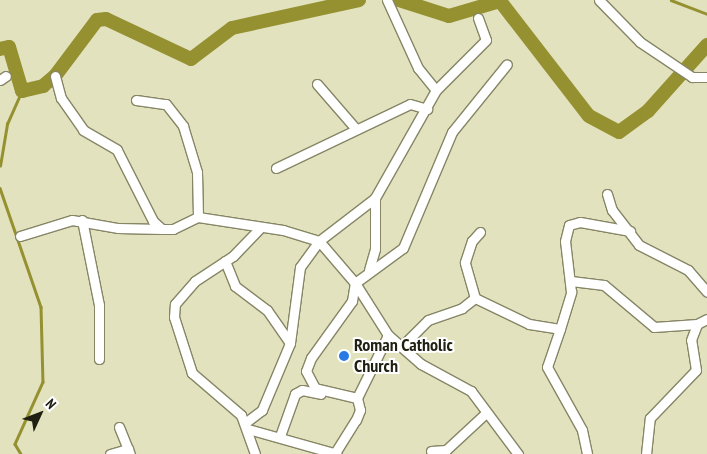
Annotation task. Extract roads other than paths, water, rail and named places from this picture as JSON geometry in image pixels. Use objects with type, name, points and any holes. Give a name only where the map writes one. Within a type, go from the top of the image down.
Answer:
[{"type":"street","points":[[598,0],[628,32],[692,77],[707,77]]},
{"type":"street","points":[[387,1],[418,68],[436,90]]},
{"type":"street","points":[[247,426],[262,410],[290,343],[300,267],[319,241],[375,198],[427,109],[436,90],[486,40],[478,18]]},
{"type":"street","points":[[324,393],[309,382],[306,371],[325,333],[352,301],[355,283],[369,270],[403,248],[452,132],[507,64]]},
{"type":"street","points":[[55,76],[61,98],[82,130],[117,150],[146,210],[162,229]]},
{"type":"street","points":[[318,84],[356,130]]},
{"type":"street","points":[[136,100],[166,104],[183,126],[197,172],[198,217]]},
{"type":"street","points":[[276,168],[410,104],[427,109]]},
{"type":"street","points":[[607,194],[612,210],[644,249],[688,270],[707,292]]},
{"type":"street","points":[[369,270],[375,249],[375,198]]},
{"type":"street","points":[[20,236],[82,220],[118,228],[162,229],[184,226],[198,217],[319,241],[355,283],[388,335],[421,364],[471,391],[512,452]]},
{"type":"street","points":[[82,220],[99,305],[99,358]]},
{"type":"street","points":[[590,454],[579,422],[549,374],[547,357],[569,308],[571,281],[565,241],[569,225],[580,222],[630,230]]},
{"type":"street","points":[[260,228],[225,261],[205,272],[181,296],[174,317],[192,373],[247,426],[336,454],[360,410],[357,398],[388,335]]},
{"type":"street","points":[[480,232],[472,240],[465,262],[475,298],[529,324],[560,329]]},
{"type":"street","points":[[225,261],[235,286],[267,310],[290,343]]},
{"type":"street","points":[[571,281],[604,285],[654,327],[697,324],[707,319]]},
{"type":"street","points":[[401,347],[428,320],[462,308],[475,298]]},
{"type":"street","points":[[646,454],[650,418],[696,370],[691,340],[697,324]]},
{"type":"street","points":[[280,436],[295,394],[302,390],[357,398]]},
{"type":"street","points":[[431,451],[446,450],[486,413]]},
{"type":"street","points":[[247,426],[255,454]]},
{"type":"street","points":[[110,454],[129,452],[119,427]]},
{"type":"waterway","points":[[0,49],[9,47],[22,91],[43,86],[55,76],[97,20],[106,19],[191,59],[232,28],[359,0]]},
{"type":"waterway","points":[[399,0],[449,16],[500,1],[589,116],[619,132],[648,111],[707,45]]},
{"type":"waterway","points":[[671,0],[707,14]]},
{"type":"waterway","points":[[0,166],[7,124],[22,91]]},
{"type":"waterway","points":[[0,188],[41,307],[43,382],[15,444],[21,454]]},
{"type":"place","name":"Roman Catholic Church","points":[[344,356]]}]
